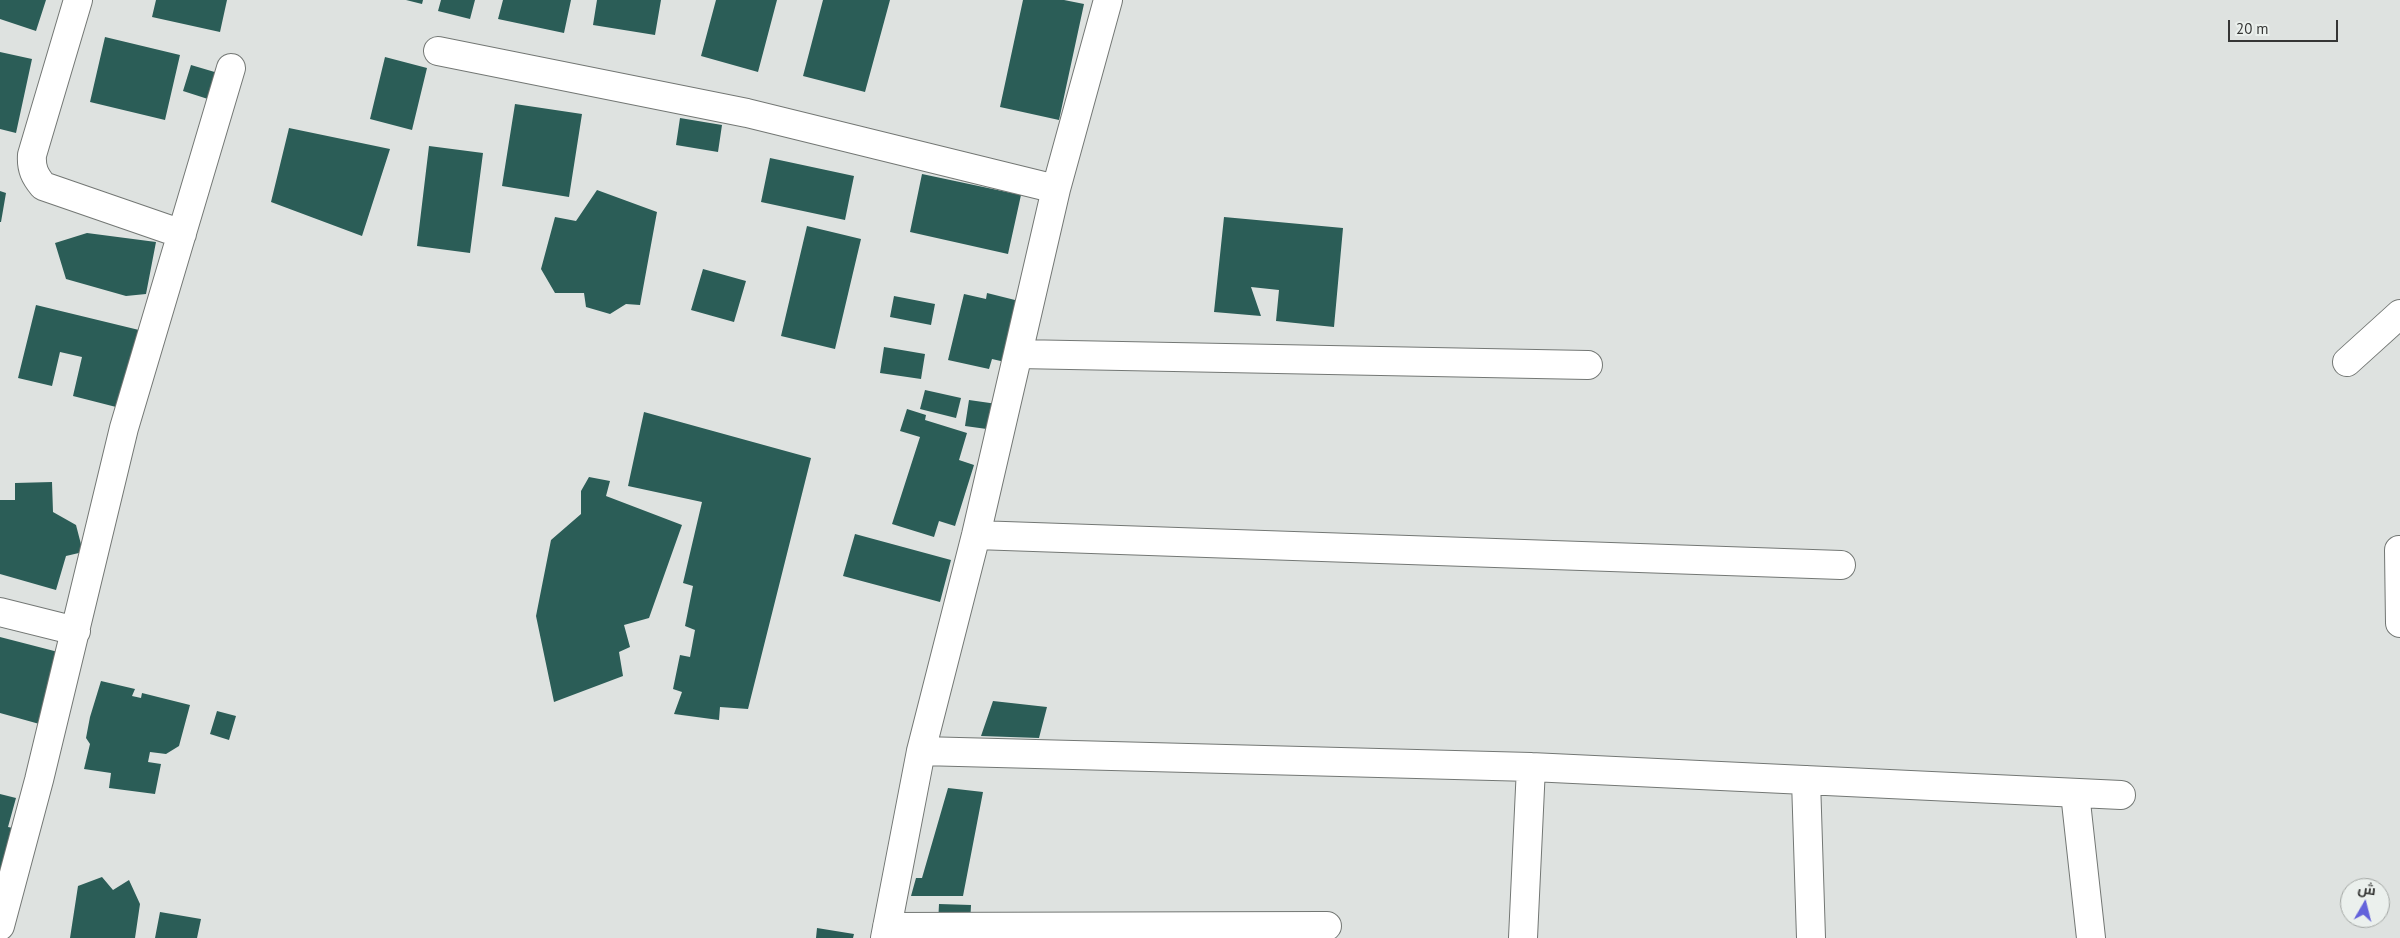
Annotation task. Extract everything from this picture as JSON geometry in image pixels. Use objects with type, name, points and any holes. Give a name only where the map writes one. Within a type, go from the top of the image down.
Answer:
[{"type":"street","points":[[78,0],[32,155],[31,166],[34,175],[43,186],[182,234]]},
{"type":"street","points":[[1108,0],[1056,189],[976,535],[921,751],[886,933],[1327,926]]},
{"type":"street","points":[[438,51],[746,113],[1056,189]]},
{"type":"street","points":[[0,926],[39,780],[124,428],[231,68]]},
{"type":"street","points":[[2348,362],[2400,314]]},
{"type":"street","points":[[1018,354],[1588,365]]},
{"type":"street","points":[[976,535],[1840,565]]},
{"type":"street","points":[[2399,550],[2400,623]]},
{"type":"street","points":[[0,612],[76,631]]},
{"type":"street","points":[[921,751],[1531,767],[2120,795]]},
{"type":"street","points":[[1523,938],[1531,767]]},
{"type":"street","points":[[1806,780],[1811,938]]},
{"type":"street","points":[[2075,793],[2091,938]]},
{"type":"building","points":[[0,0],[46,0],[36,31],[0,19]]},
{"type":"building","points":[[156,0],[227,0],[220,32],[152,17]]},
{"type":"building","points":[[406,0],[423,0],[422,4]]},
{"type":"building","points":[[441,0],[475,0],[470,19],[438,11]]},
{"type":"building","points":[[503,0],[571,0],[564,33],[498,19]]},
{"type":"building","points":[[597,0],[661,0],[655,35],[593,25]]},
{"type":"building","points":[[716,0],[777,0],[758,72],[701,56]]},
{"type":"building","points":[[823,0],[890,0],[865,92],[803,76]]},
{"type":"building","points":[[1023,0],[1064,0],[1084,4],[1059,120],[1000,107]]},
{"type":"building","points":[[105,37],[180,55],[165,120],[90,102]]},
{"type":"building","points":[[0,52],[32,59],[16,133],[0,129]]},
{"type":"building","points":[[385,57],[427,68],[412,130],[370,119]]},
{"type":"building","points":[[191,65],[218,73],[211,100],[183,91]]},
{"type":"building","points":[[515,104],[582,114],[569,197],[502,186]]},
{"type":"building","points":[[680,118],[722,125],[718,152],[676,145]]},
{"type":"building","points":[[289,128],[390,149],[362,236],[271,202]]},
{"type":"building","points":[[429,146],[483,153],[470,253],[417,246]]},
{"type":"building","points":[[770,158],[854,176],[845,220],[761,202]]},
{"type":"building","points":[[922,174],[1021,195],[1008,254],[910,232]]},
{"type":"building","points":[[597,190],[657,212],[640,305],[626,304],[610,314],[586,307],[584,293],[555,293],[541,269],[555,217],[576,221]]},
{"type":"building","points":[[0,191],[6,193],[1,222],[0,222]]},
{"type":"building","points":[[1224,217],[1343,228],[1334,327],[1276,321],[1279,290],[1251,287],[1261,316],[1214,312]]},
{"type":"building","points":[[807,226],[861,239],[835,349],[781,336]]},
{"type":"building","points":[[87,233],[156,242],[146,294],[126,296],[66,279],[55,243]]},
{"type":"building","points":[[703,269],[746,281],[734,322],[691,310]]},
{"type":"building","points":[[987,293],[1019,301],[1005,362],[992,359],[989,369],[948,360],[964,294],[986,299]]},
{"type":"building","points":[[894,296],[935,304],[931,325],[890,317]]},
{"type":"building","points":[[36,305],[139,330],[120,408],[73,396],[82,357],[60,352],[52,386],[18,378]]},
{"type":"building","points":[[884,347],[925,354],[921,379],[880,373]]},
{"type":"building","points":[[925,390],[961,398],[956,418],[920,409]]},
{"type":"building","points":[[969,400],[997,404],[994,430],[965,426]]},
{"type":"building","points":[[907,409],[926,415],[925,420],[967,433],[959,460],[974,465],[955,526],[939,521],[934,537],[892,524],[920,437],[900,431]]},
{"type":"building","points":[[644,412],[811,458],[748,709],[720,707],[719,720],[674,714],[682,692],[673,689],[680,655],[690,657],[695,630],[685,626],[693,586],[683,583],[702,502],[628,486]]},
{"type":"building","points":[[589,477],[610,481],[606,496],[682,525],[649,618],[624,625],[630,647],[619,652],[623,676],[554,702],[536,616],[551,540],[581,514],[581,491]]},
{"type":"building","points":[[52,482],[53,512],[76,525],[83,552],[66,556],[56,590],[0,574],[0,500],[15,500],[15,483]]},
{"type":"building","points":[[855,534],[951,560],[940,602],[843,576]]},
{"type":"building","points":[[0,637],[62,653],[43,725],[0,713]]},
{"type":"building","points":[[101,681],[135,689],[132,696],[141,698],[142,693],[190,705],[179,746],[166,754],[150,752],[148,762],[161,764],[155,794],[109,788],[111,773],[84,769],[90,744],[86,738],[90,717]]},
{"type":"building","points":[[993,701],[1047,707],[1039,738],[981,736]]},
{"type":"building","points":[[217,711],[236,716],[229,740],[210,734]]},
{"type":"building","points":[[948,788],[983,792],[963,896],[911,896],[916,878],[922,878]]},
{"type":"building","points":[[0,794],[16,798],[8,827],[18,829],[0,873]]},
{"type":"building","points":[[102,877],[113,890],[129,880],[140,904],[135,938],[70,938],[78,886]]},
{"type":"building","points":[[939,904],[971,905],[970,925],[938,924]]},
{"type":"building","points":[[160,912],[201,919],[197,938],[155,938]]},
{"type":"building","points":[[817,928],[854,934],[853,938],[816,938]]}]
